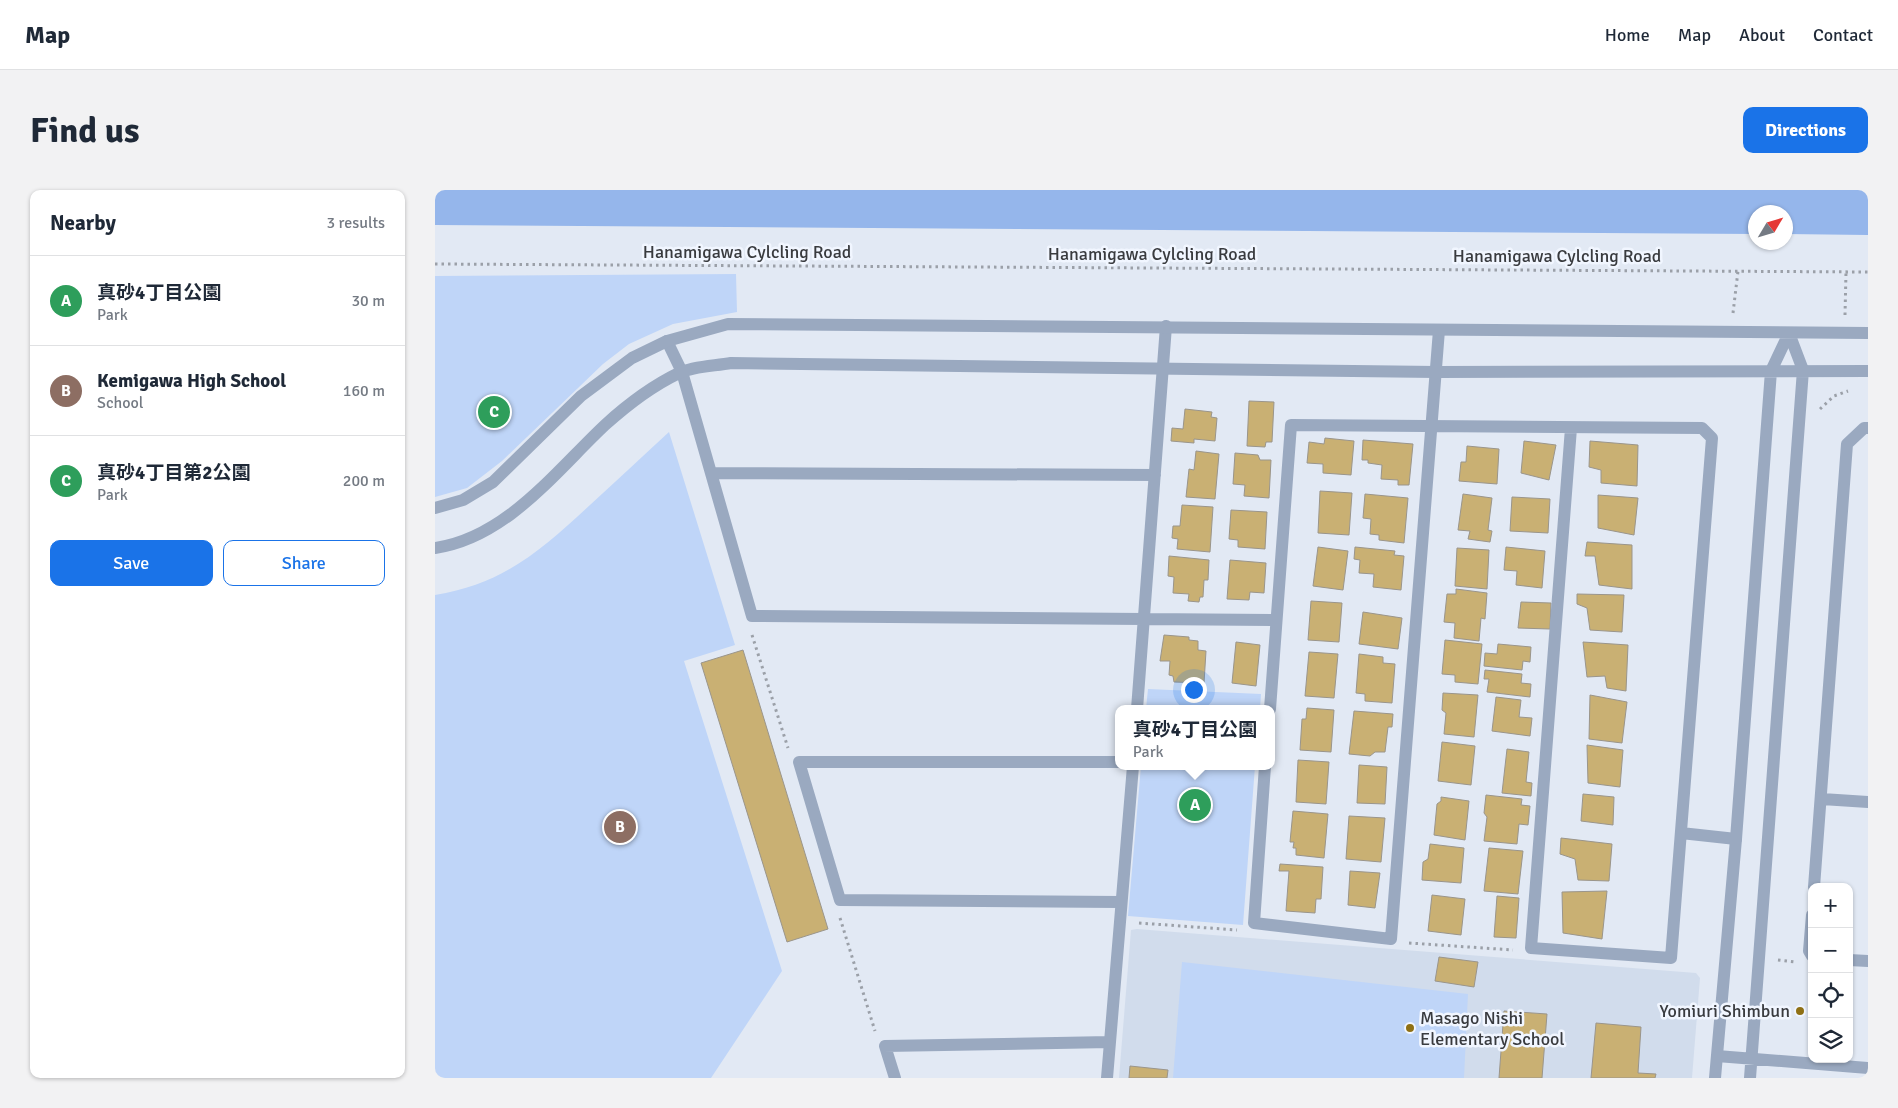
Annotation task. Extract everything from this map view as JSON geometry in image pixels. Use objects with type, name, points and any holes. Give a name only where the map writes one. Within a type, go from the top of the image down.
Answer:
[{"type":"street","points":[[435,508],[463,500],[493,482],[581,396],[632,358],[667,341],[728,324],[1868,333]]},
{"type":"street","points":[[1137,705],[1165,326]]},
{"type":"street","points":[[1265,770],[1254,923],[1391,939],[1439,330]]},
{"type":"street","points":[[1750,1078],[1803,370],[1789,333]]},
{"type":"street","points":[[1715,1078],[1736,839],[1771,371],[1789,333]]},
{"type":"street","points":[[667,341],[682,372],[752,616],[1276,620]]},
{"type":"street","points":[[435,548],[486,530],[519,509],[606,424],[650,389],[682,372],[731,363],[1436,372],[1868,371]]},
{"type":"street","points":[[1270,705],[1291,424],[1701,428],[1712,438],[1671,958],[1531,948],[1571,428]]},
{"type":"street","points":[[1814,883],[1847,444],[1864,428],[1868,428]]},
{"type":"street","points":[[711,472],[1155,475]]},
{"type":"street","points":[[1115,762],[799,762],[840,900],[1120,902]]},
{"type":"street","points":[[1107,1078],[1120,902],[1133,770]]},
{"type":"street","points":[[1822,799],[1868,802]]},
{"type":"street","points":[[1681,833],[1736,839]]},
{"type":"street","points":[[1853,960],[1868,961]]},
{"type":"street","points":[[895,1078],[885,1046],[1110,1042]]},
{"type":"street","points":[[1717,1056],[1868,1068]]},
{"type":"path","name":"Hanamigawa Cylcling Road","points":[[435,264],[1868,272]]},
{"type":"path","points":[[1732,318],[1738,271]]},
{"type":"path","points":[[1845,318],[1847,272]]},
{"type":"path","points":[[752,616],[751,633],[786,746],[799,762]]},
{"type":"path","points":[[840,900],[840,916],[874,1030],[885,1046]]},
{"type":"path","points":[[1119,922],[1240,930],[1254,923]]},
{"type":"path","points":[[1391,939],[1408,943],[1519,950],[1531,948]]},
{"type":"shaded area","points":[[435,190],[1868,190],[1868,235],[1793,234],[1793,205],[1748,205],[1748,234],[435,225]]},
{"type":"shaded area","points":[[736,274],[737,312],[673,324],[629,344],[603,364],[502,461],[467,488],[435,497],[435,276]]},
{"type":"shaded area","points":[[669,432],[735,645],[684,661],[782,971],[711,1078],[435,1078],[435,595],[481,583],[520,563],[555,536]]},
{"type":"shaded area","points":[[1148,689],[1261,694],[1260,705],[1146,705]]},
{"type":"shaded area","points":[[1141,770],[1255,770],[1243,925],[1128,916]]},
{"type":"shaded area","name":"Masago Nishi Elementary School","points":[[1131,930],[1696,973],[1700,978],[1692,1078],[1119,1078]]},
{"type":"shaded area","points":[[1182,962],[1468,994],[1464,1078],[1173,1078]]},
{"type":"building","points":[[1249,401],[1274,402],[1272,442],[1266,442],[1265,447],[1247,446]]},
{"type":"building","points":[[1185,409],[1212,412],[1211,417],[1217,418],[1215,441],[1194,439],[1194,443],[1171,441],[1172,428],[1183,429]]},
{"type":"building","points":[[1325,438],[1354,441],[1351,475],[1323,473],[1323,464],[1307,463],[1309,442],[1324,444]]},
{"type":"building","points":[[1363,440],[1413,444],[1409,485],[1398,485],[1398,480],[1381,479],[1382,465],[1362,460]]},
{"type":"building","points":[[1524,441],[1556,445],[1549,480],[1521,473]]},
{"type":"building","points":[[1590,441],[1638,445],[1637,486],[1601,483],[1601,470],[1589,467]]},
{"type":"building","points":[[1467,446],[1499,449],[1497,484],[1459,481],[1461,462],[1466,462]]},
{"type":"building","points":[[1196,451],[1219,454],[1215,499],[1186,497],[1189,469],[1194,470]]},
{"type":"building","points":[[1235,453],[1258,455],[1260,460],[1271,460],[1269,498],[1244,496],[1245,485],[1233,484]]},
{"type":"building","points":[[1320,491],[1352,493],[1349,535],[1318,533]]},
{"type":"building","points":[[1365,494],[1408,498],[1404,543],[1379,540],[1379,535],[1370,534],[1371,519],[1363,518]]},
{"type":"building","points":[[1463,494],[1492,498],[1488,530],[1492,531],[1490,542],[1468,539],[1470,531],[1458,530]]},
{"type":"building","points":[[1598,495],[1638,498],[1634,535],[1598,528]]},
{"type":"building","points":[[1512,497],[1550,499],[1548,533],[1510,531]]},
{"type":"building","points":[[1182,505],[1213,507],[1210,552],[1177,549],[1178,539],[1172,538],[1173,526],[1180,526]]},
{"type":"building","points":[[1231,510],[1267,512],[1265,549],[1238,547],[1238,540],[1229,539]]},
{"type":"building","points":[[1587,542],[1632,545],[1632,589],[1599,585],[1595,556],[1585,556]]},
{"type":"building","points":[[1318,547],[1348,551],[1343,590],[1313,586]]},
{"type":"building","points":[[1355,547],[1395,551],[1394,555],[1404,556],[1401,590],[1373,587],[1374,574],[1359,573],[1360,560],[1354,559]]},
{"type":"building","points":[[1506,547],[1545,551],[1542,588],[1516,585],[1517,571],[1504,570]]},
{"type":"building","points":[[1457,548],[1489,550],[1487,589],[1455,586]]},
{"type":"building","points":[[1169,556],[1209,560],[1208,580],[1204,580],[1203,597],[1200,597],[1199,602],[1188,601],[1189,594],[1173,593],[1174,577],[1168,576]]},
{"type":"building","points":[[1230,560],[1266,563],[1264,593],[1250,592],[1249,600],[1227,599]]},
{"type":"building","points":[[1456,589],[1487,593],[1485,619],[1481,618],[1479,641],[1454,638],[1455,623],[1444,622],[1447,594],[1456,594]]},
{"type":"building","points":[[1577,594],[1624,595],[1622,632],[1590,630],[1587,608],[1577,604]]},
{"type":"building","points":[[1311,601],[1342,603],[1339,642],[1308,640]]},
{"type":"building","points":[[1521,602],[1551,603],[1550,629],[1518,628]]},
{"type":"building","points":[[1363,612],[1402,618],[1398,649],[1359,644]]},
{"type":"building","points":[[1164,635],[1189,637],[1189,640],[1198,641],[1198,650],[1206,651],[1204,683],[1174,682],[1173,676],[1169,675],[1170,661],[1160,661]]},
{"type":"building","points":[[1445,640],[1482,644],[1478,684],[1455,682],[1455,675],[1442,674]]},
{"type":"building","points":[[1236,642],[1260,645],[1256,686],[1232,683]]},
{"type":"building","points":[[1583,642],[1628,645],[1626,691],[1607,688],[1605,676],[1587,677]]},
{"type":"building","points":[[1498,644],[1531,647],[1530,662],[1523,661],[1522,670],[1484,666],[1485,653],[1497,654]]},
{"type":"building","points":[[743,650],[828,929],[787,942],[701,663]]},
{"type":"building","points":[[1309,652],[1338,654],[1334,698],[1305,696]]},
{"type":"building","points":[[1359,654],[1383,657],[1383,663],[1395,664],[1392,703],[1365,701],[1365,694],[1356,693]]},
{"type":"building","points":[[1485,670],[1522,674],[1521,683],[1531,684],[1530,697],[1487,692],[1489,679],[1484,679]]},
{"type":"building","points":[[1443,693],[1478,695],[1474,737],[1444,734],[1446,713],[1442,710]]},
{"type":"building","points":[[1590,695],[1627,702],[1622,743],[1589,739]]},
{"type":"building","points":[[1496,697],[1521,700],[1519,717],[1532,718],[1530,736],[1492,731]]},
{"type":"building","points":[[1307,708],[1334,710],[1331,752],[1300,750],[1302,719],[1306,719]]},
{"type":"building","points":[[1354,711],[1393,714],[1392,727],[1388,727],[1385,752],[1375,752],[1370,756],[1349,754]]},
{"type":"building","points":[[1442,742],[1475,746],[1471,785],[1438,781]]},
{"type":"building","points":[[1587,745],[1623,750],[1620,787],[1588,783]]},
{"type":"building","points":[[1507,749],[1529,752],[1526,782],[1532,783],[1531,796],[1502,793]]},
{"type":"building","points":[[1298,760],[1329,762],[1326,804],[1296,802]]},
{"type":"building","points":[[1359,765],[1387,767],[1385,804],[1357,803]]},
{"type":"building","points":[[1583,794],[1614,797],[1613,825],[1581,821]]},
{"type":"building","points":[[1486,795],[1522,799],[1521,805],[1530,806],[1528,825],[1519,824],[1517,844],[1484,841],[1487,817],[1484,813]]},
{"type":"building","points":[[1441,797],[1469,801],[1465,840],[1434,835],[1437,804],[1441,801]]},
{"type":"building","points":[[1293,811],[1328,814],[1324,858],[1296,855],[1296,848],[1293,848],[1294,842],[1290,842]]},
{"type":"building","points":[[1349,816],[1385,818],[1381,862],[1346,859]]},
{"type":"building","points":[[1561,838],[1612,844],[1609,881],[1578,880],[1575,859],[1560,854]]},
{"type":"building","points":[[1430,844],[1464,848],[1461,883],[1422,880],[1423,862],[1428,859]]},
{"type":"building","points":[[1489,848],[1523,851],[1518,894],[1484,891]]},
{"type":"building","points":[[1280,864],[1323,867],[1321,899],[1316,899],[1315,913],[1286,911],[1289,871],[1279,871]]},
{"type":"building","points":[[1350,871],[1380,873],[1375,908],[1348,905]]},
{"type":"building","points":[[1607,891],[1602,939],[1563,933],[1562,892]]},
{"type":"building","points":[[1432,895],[1465,899],[1461,935],[1428,931]]},
{"type":"building","points":[[1497,896],[1519,898],[1516,938],[1494,937]]},
{"type":"building","points":[[1439,957],[1478,962],[1474,987],[1435,981]]},
{"type":"building","points":[[1504,1011],[1547,1014],[1542,1078],[1499,1078]]},
{"type":"building","points":[[1596,1023],[1641,1027],[1638,1073],[1656,1074],[1655,1078],[1591,1078]]},
{"type":"building","points":[[1130,1066],[1168,1070],[1167,1078],[1129,1078]]},
{"type":"place","name":"真砂4丁目第2公園","points":[[494,412]]},
{"type":"place","name":"真砂4丁目公園","points":[[1195,805]]},
{"type":"place","name":"Kemigawa High School","points":[[620,827]]},
{"type":"place","name":"Yomiuri Shimbun","points":[[1800,1011]]},
{"type":"place","name":"Masago Nishi Elementary School","points":[[1410,1028]]}]
